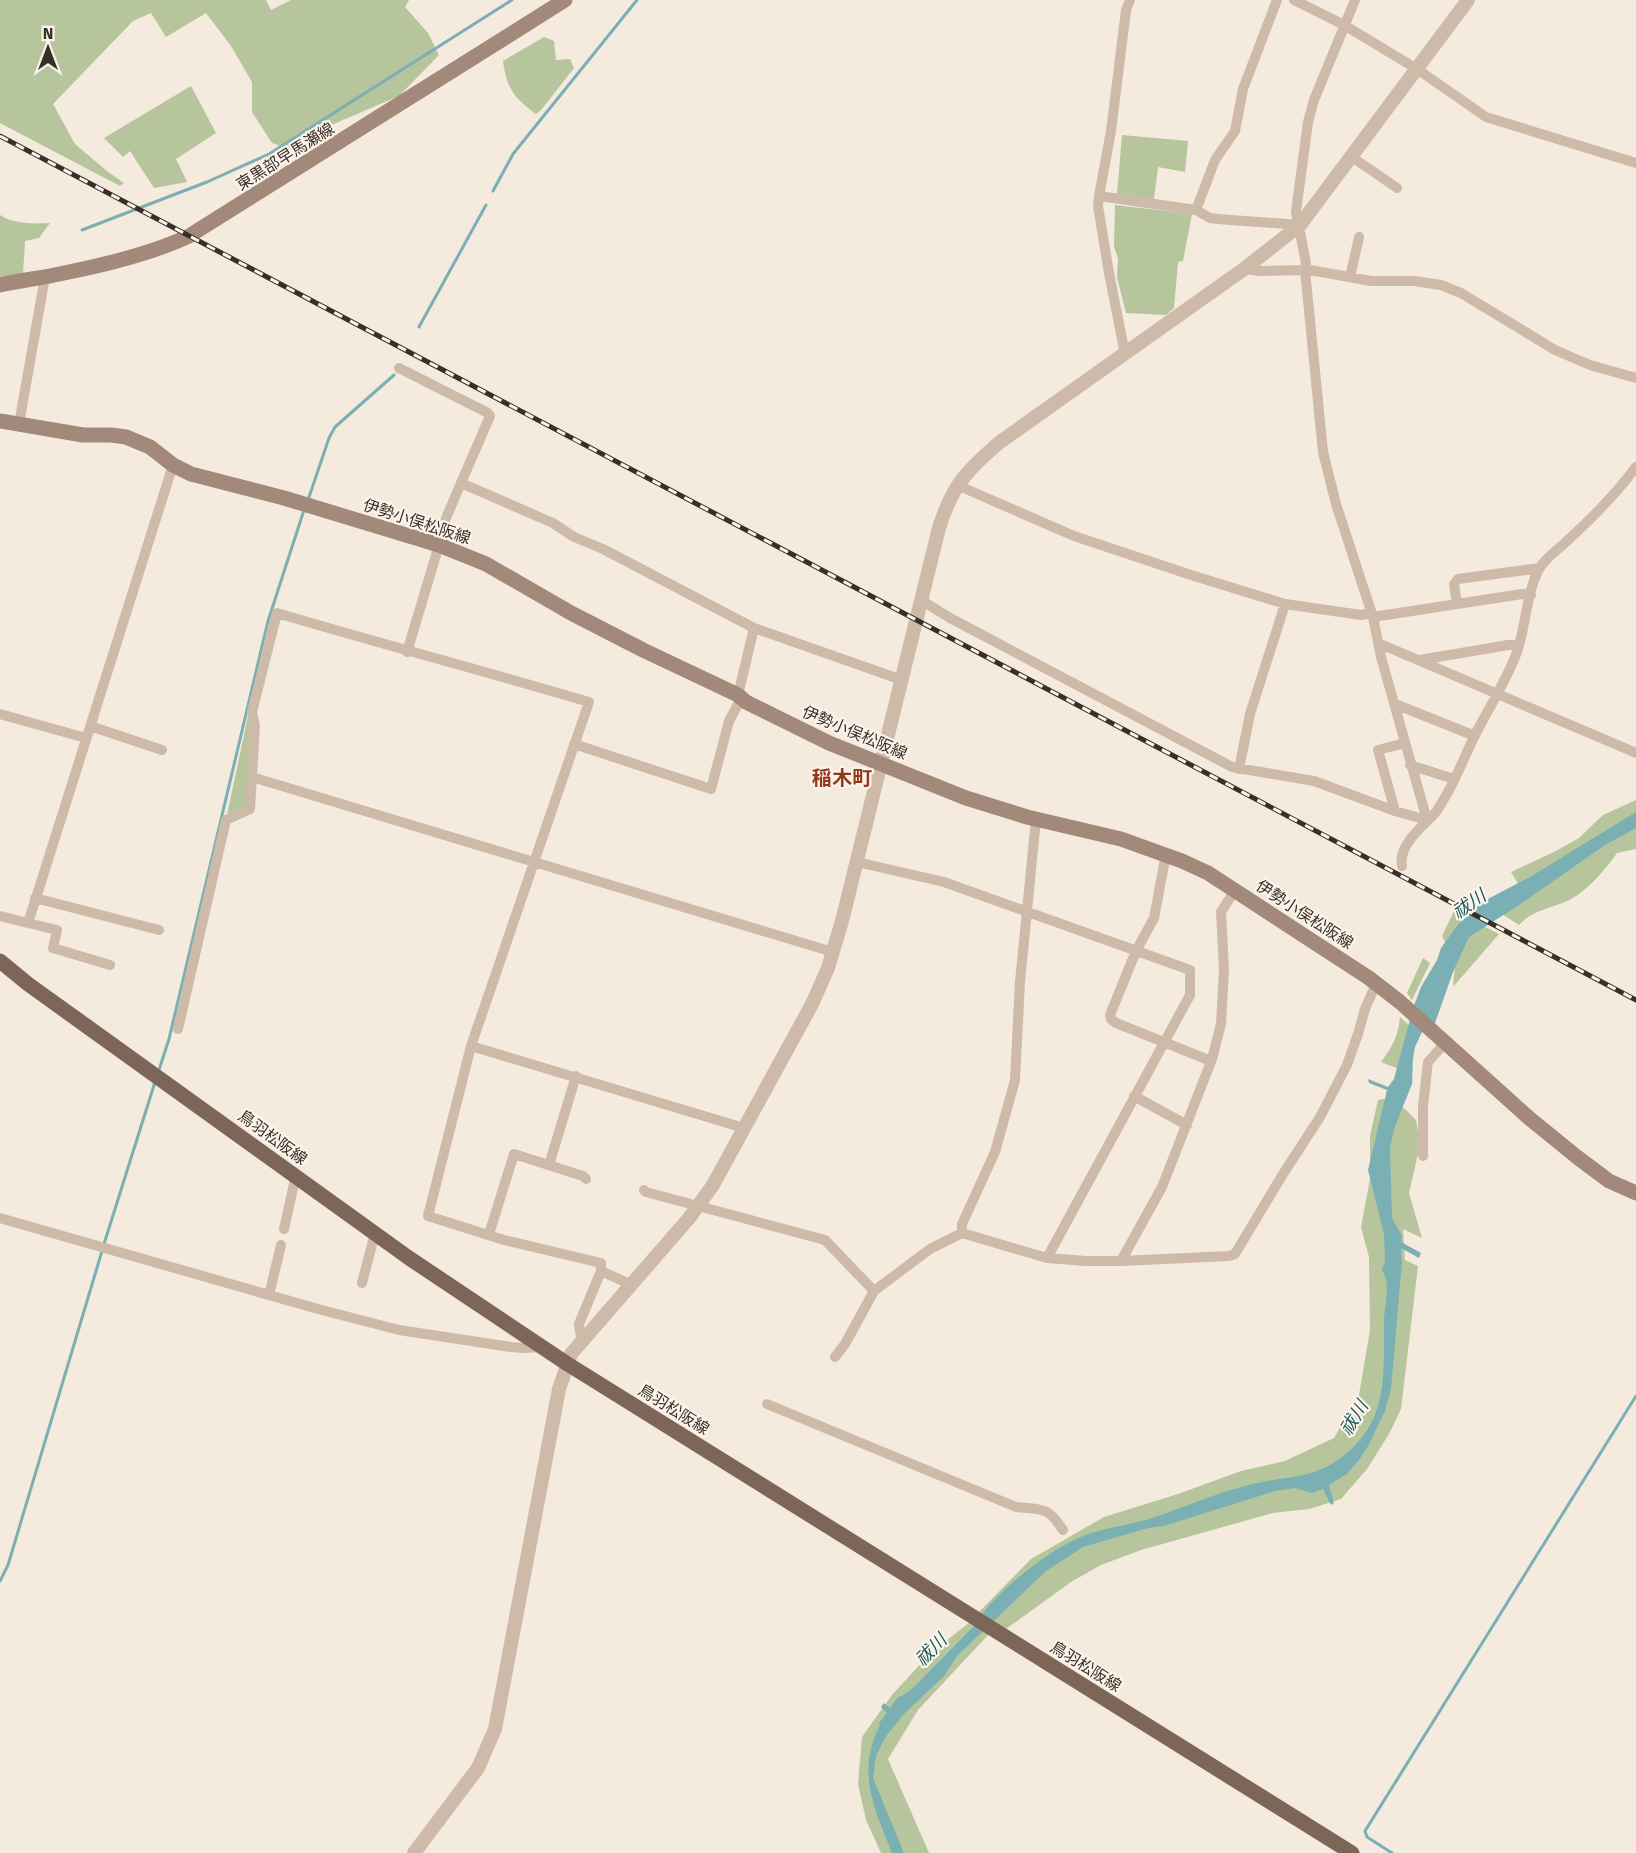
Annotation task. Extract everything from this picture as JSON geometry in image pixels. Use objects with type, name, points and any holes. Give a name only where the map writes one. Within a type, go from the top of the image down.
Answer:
[{"type":"main road","name":"東黒部早馬瀬線","points":[[0,285],[95,266],[189,236],[565,0]]},
{"type":"main road","name":"伊勢小俣松阪線","points":[[0,422],[82,435],[126,437],[150,447],[173,465],[204,479],[284,498],[413,539],[437,544],[486,564],[571,613],[740,696],[746,702],[801,730],[880,764],[966,798],[1036,819],[1107,835],[1197,867],[1376,984],[1400,1002],[1576,1157],[1609,1181],[1636,1193]]},
{"type":"main road","name":"鳥羽松阪線","points":[[0,961],[28,984],[375,1233],[566,1363],[1352,1853]]},
{"type":"street","points":[[1125,354],[1098,207],[1111,131],[1126,10],[1130,0]]},
{"type":"street","points":[[1196,210],[1215,160],[1235,131],[1243,89],[1277,0]]},
{"type":"street","points":[[1294,0],[1344,25],[1417,69],[1486,117],[1636,163]]},
{"type":"street","points":[[1355,0],[1314,100],[1308,123],[1296,212],[1306,263],[1323,452],[1336,504],[1373,615],[1378,643],[1410,765],[1427,820]]},
{"type":"street","points":[[414,1853],[478,1768],[495,1729],[550,1435],[566,1363],[571,1354],[699,1206],[812,1004],[824,978],[857,862],[945,509],[957,485],[972,466],[1000,442],[1244,269],[1300,225],[1468,0]]},
{"type":"street","points":[[1352,157],[1397,188]]},
{"type":"street","points":[[1099,196],[1196,210],[1210,218],[1300,225]]},
{"type":"street","points":[[1350,277],[1359,237]]},
{"type":"street","points":[[1244,269],[1305,270],[1371,280],[1422,281],[1451,289],[1555,350],[1636,378]]},
{"type":"street","points":[[19,424],[45,277]]},
{"type":"street","points":[[399,368],[490,416],[437,544],[407,652]]},
{"type":"street","points":[[28,922],[173,465]]},
{"type":"street","points":[[1402,866],[1401,862],[1407,846],[1436,812],[1498,694],[1519,645],[1540,568],[1614,494],[1636,467]]},
{"type":"street","points":[[461,483],[553,523],[574,537],[603,549],[754,628],[902,680]]},
{"type":"street","points":[[957,485],[1074,536],[1285,604],[1373,615],[1522,594],[1531,595]]},
{"type":"street","points":[[1457,604],[1454,584],[1458,579],[1540,568]]},
{"type":"street","points":[[921,600],[950,618],[1225,764],[1239,769],[1314,781],[1395,811],[1427,820]]},
{"type":"street","points":[[1239,769],[1250,714],[1285,604]]},
{"type":"street","points":[[178,1029],[226,820],[250,809],[255,726],[252,712],[277,613],[407,652],[488,672],[589,702],[471,1046],[428,1216],[526,1246],[601,1263],[601,1271],[579,1324],[583,1341]]},
{"type":"street","points":[[574,744],[711,789],[729,721],[740,696],[754,628]]},
{"type":"street","points":[[1378,643],[1636,753]]},
{"type":"street","points":[[1420,660],[1519,645]]},
{"type":"street","points":[[1395,704],[1475,736]]},
{"type":"street","points":[[0,714],[86,738]]},
{"type":"street","points":[[90,726],[162,750]]},
{"type":"street","points":[[1395,811],[1378,750],[1405,743]]},
{"type":"street","points":[[1410,765],[1454,779]]},
{"type":"street","points":[[252,777],[833,952]]},
{"type":"street","points":[[962,1233],[962,1224],[995,1152],[1015,1080],[1020,982],[1036,819]]},
{"type":"street","points":[[1166,855],[1154,918],[1136,951],[1110,1016],[1111,1019],[1211,1061]]},
{"type":"street","points":[[857,862],[944,882],[1190,970],[1190,996],[1047,1258]]},
{"type":"street","points":[[1121,1261],[1162,1187],[1211,1061],[1221,1024],[1224,970],[1221,912],[1235,890]]},
{"type":"street","points":[[35,898],[159,930]]},
{"type":"street","points":[[0,916],[57,930],[53,948],[110,965]]},
{"type":"street","points":[[835,1356],[845,1344],[874,1291],[930,1249],[962,1233],[1047,1258],[1086,1262],[1235,1254],[1320,1117],[1347,1065],[1365,1009],[1376,984]]},
{"type":"street","points":[[1423,1156],[1423,1106],[1428,1062],[1444,1042]]},
{"type":"street","points":[[471,1046],[744,1128]]},
{"type":"street","points":[[549,1165],[576,1077]]},
{"type":"street","points":[[1134,1096],[1187,1125]]},
{"type":"street","points":[[489,1234],[514,1154],[583,1176],[586,1179]]},
{"type":"street","points":[[284,1229],[296,1175]]},
{"type":"street","points":[[644,1190],[825,1240],[874,1291]]},
{"type":"street","points":[[0,1218],[399,1330],[512,1347],[542,1347]]},
{"type":"street","points":[[362,1283],[375,1233]]},
{"type":"street","points":[[270,1295],[281,1245]]},
{"type":"street","points":[[601,1271],[632,1285]]},
{"type":"street","points":[[767,1404],[1016,1508],[1046,1510],[1063,1530]]},
{"type":"green space","points":[[0,0],[266,0],[271,10],[291,0],[409,0],[405,7],[428,33],[439,55],[399,96],[329,126],[291,150],[272,143],[252,112],[252,82],[231,46],[206,13],[166,37],[151,13],[133,21],[53,104],[75,144],[124,183],[120,186],[0,123]]},
{"type":"green space","points":[[544,37],[554,41],[556,60],[570,59],[574,68],[536,114],[517,98],[509,86],[503,61]]},
{"type":"green space","points":[[191,86],[216,133],[176,159],[187,182],[154,188],[130,151],[123,157],[104,138]]},
{"type":"green space","points":[[1122,135],[1188,141],[1185,172],[1158,167],[1154,199],[1117,194]]},
{"type":"green space","points":[[1115,205],[1192,214],[1183,261],[1178,262],[1174,308],[1166,315],[1126,313],[1117,277],[1118,258],[1114,247]]},
{"type":"green space","points":[[0,215],[17,222],[50,223],[39,238],[25,241],[23,274],[0,280]]},
{"type":"green space","points":[[248,716],[252,727],[247,807],[227,815]]},
{"type":"green space","points":[[1636,800],[1636,849],[1617,853],[1580,893],[1565,902],[1534,913],[1519,925],[1502,914],[1527,899],[1511,872],[1579,838],[1603,815]]},
{"type":"green space","points":[[1454,911],[1499,934],[1453,987],[1455,963],[1442,936]]},
{"type":"green space","points":[[1423,958],[1430,963],[1412,1000],[1407,993]]},
{"type":"green space","points":[[1400,1017],[1410,1026],[1399,1069],[1381,1062],[1394,1041]]},
{"type":"green space","points":[[1383,1099],[1405,1109],[1416,1120],[1420,1145],[1409,1193],[1422,1238],[1403,1229],[1405,1260],[1418,1266],[1401,1409],[1389,1434],[1367,1469],[1341,1499],[1309,1509],[1273,1513],[1141,1550],[1101,1565],[1071,1582],[1006,1629],[978,1613],[1031,1559],[1104,1517],[1241,1471],[1285,1461],[1334,1438],[1359,1395],[1370,1330],[1369,1257],[1361,1227],[1370,1179],[1370,1136],[1378,1100]]},
{"type":"green space","points":[[970,1622],[989,1634],[918,1710],[888,1759],[929,1853],[881,1853],[866,1820],[858,1784],[862,1737],[892,1695],[914,1671],[932,1652]]},
{"type":"water","points":[[1636,812],[1636,828],[1605,845],[1469,937],[1453,972],[1434,1026],[1422,1032],[1415,1047],[1412,1084],[1394,1129],[1390,1148],[1392,1218],[1402,1236],[1401,1242],[1421,1253],[1419,1258],[1401,1248],[1402,1262],[1391,1389],[1385,1411],[1359,1460],[1347,1474],[1329,1485],[1334,1503],[1331,1505],[1323,1489],[1312,1493],[1295,1488],[1275,1491],[1164,1526],[1148,1528],[1083,1547],[1046,1571],[957,1656],[944,1676],[903,1715],[886,1736],[876,1756],[873,1778],[904,1853],[892,1853],[870,1790],[869,1758],[879,1723],[887,1713],[881,1707],[884,1703],[890,1708],[898,1697],[913,1688],[974,1626],[1005,1589],[1041,1560],[1076,1539],[1155,1517],[1233,1489],[1317,1471],[1343,1456],[1365,1433],[1373,1420],[1381,1392],[1387,1287],[1382,1270],[1385,1261],[1384,1234],[1368,1170],[1387,1090],[1369,1083],[1368,1079],[1388,1087],[1394,1079],[1421,987],[1437,960],[1441,948],[1468,914],[1486,900],[1530,877]]},
{"type":"waterway","points":[[82,230],[207,182],[269,154],[512,0]]},
{"type":"waterway","points":[[493,191],[513,154],[637,0]]},
{"type":"waterway","points":[[419,327],[486,205]]},
{"type":"waterway","points":[[308,500],[329,438],[335,427],[394,375]]},
{"type":"waterway","points":[[158,1073],[169,1039],[268,621],[304,510]]},
{"type":"waterway","points":[[104,1244],[155,1082]]},
{"type":"waterway","points":[[0,1581],[8,1565],[102,1251]]},
{"type":"waterway","points":[[1392,1853],[1367,1837],[1365,1831],[1636,1396]]},
{"type":"railway","points":[[0,136],[1636,1000]]},
{"type":"district","name":"稲木町","points":[[842,778]]},
{"type":"water label","name":"祓川","points":[[1469,904]]},
{"type":"water label","name":"祓川","points":[[1354,1418]]},
{"type":"water label","name":"祓川","points":[[931,1650]]}]
